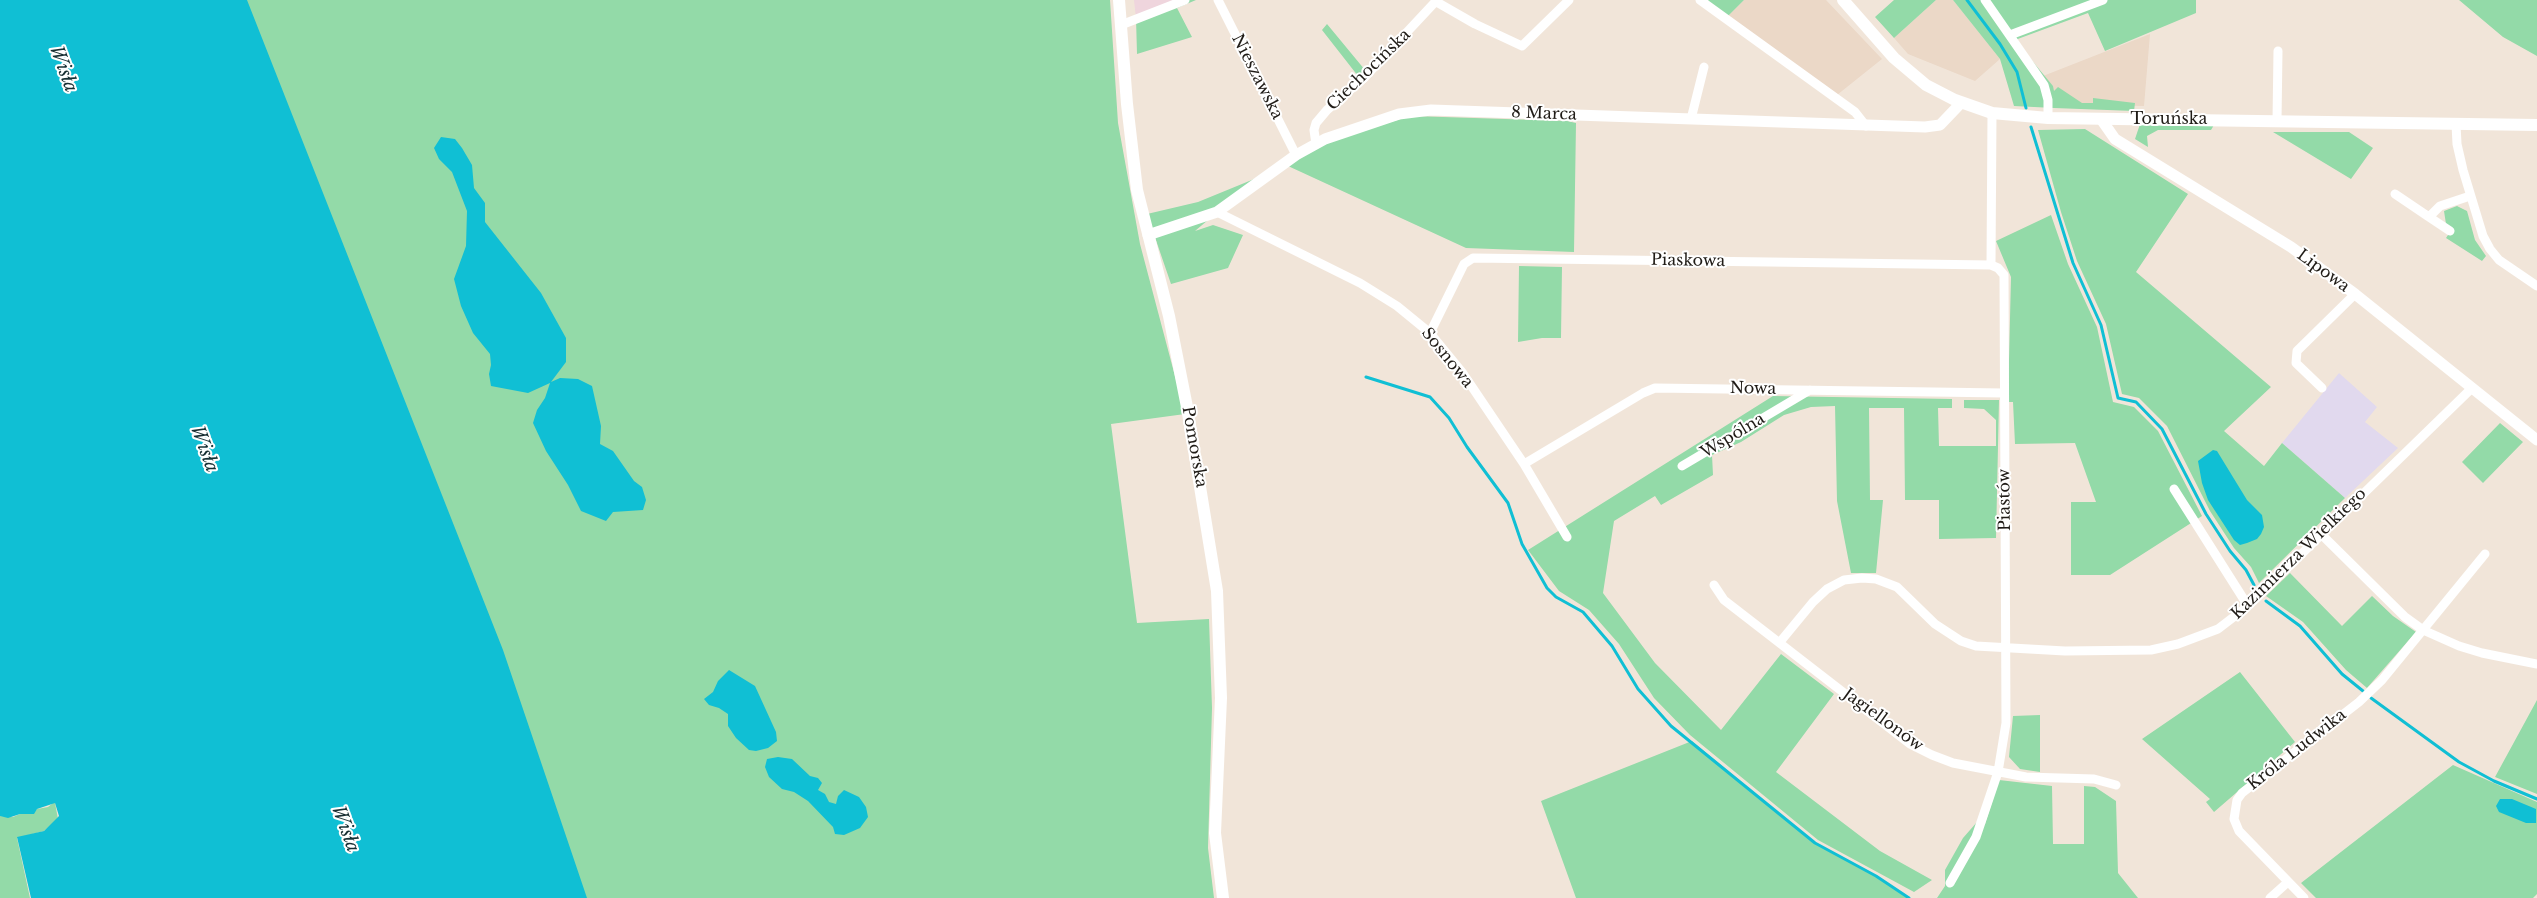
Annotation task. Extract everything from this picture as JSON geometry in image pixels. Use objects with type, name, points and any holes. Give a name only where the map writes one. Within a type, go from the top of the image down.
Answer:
[{"type":"main road","name":"Pomorska","points":[[1119,0],[1132,159],[1148,235],[1169,316],[1187,407],[1217,591],[1221,698],[1215,833],[1223,898]]},
{"type":"main road","name":"Toruńska","points":[[1843,0],[1894,58],[1926,85],[1960,103],[1992,113],[2048,118],[2537,125]]},
{"type":"street","points":[[1121,26],[1185,0]]},
{"type":"street","name":"Nieszawska","points":[[1218,0],[1296,155]]},
{"type":"street","points":[[1436,1],[1475,24],[1522,46],[1569,0]]},
{"type":"street","points":[[1700,0],[1856,112],[1866,126]]},
{"type":"street","points":[[1985,0],[2044,84],[2048,100],[2048,118]]},
{"type":"street","points":[[2010,35],[2103,0]]},
{"type":"street","name":"Ciechocińska","points":[[1316,144],[1314,130],[1316,123],[1327,110],[1365,77],[1436,1]]},
{"type":"street","points":[[2277,120],[2278,51]]},
{"type":"street","points":[[1691,119],[1704,67]]},
{"type":"street","name":"8 Marca","points":[[1148,235],[1217,212],[1296,155],[1316,144],[1399,114],[1431,110],[1866,126],[1937,126],[1946,121],[1960,103]]},
{"type":"street","points":[[1991,265],[1992,113]]},
{"type":"street","name":"Lipowa","points":[[2101,119],[2114,139],[2291,247],[2355,294],[2537,440]]},
{"type":"street","points":[[2456,124],[2457,144],[2470,196],[2477,220],[2490,249],[2499,260],[2537,286]]},
{"type":"street","points":[[2396,194],[2450,231]]},
{"type":"street","points":[[2430,217],[2440,206],[2470,196]]},
{"type":"street","name":"Sosnowa","points":[[1217,212],[1360,283],[1397,306],[1430,332],[1462,372],[1524,464],[1567,537]]},
{"type":"street","name":"Piaskowa","points":[[1430,332],[1464,264],[1474,258],[1991,265]]},
{"type":"street","name":"Piastów","points":[[1950,883],[1976,837],[1998,772],[2006,723],[2003,393],[2004,275],[1998,268],[1991,265]]},
{"type":"street","points":[[2322,388],[2296,363],[2297,351],[2355,294]]},
{"type":"street","name":"Nowa","points":[[1524,464],[1643,392],[1654,388],[2003,393]]},
{"type":"street","name":"Kazimierza Wielkiego","points":[[1780,642],[1813,602],[1827,589],[1844,580],[1862,578],[1876,579],[1897,587],[1935,624],[1961,641],[1976,646],[2065,651],[2151,650],[2178,644],[2218,629],[2248,606],[2472,388]]},
{"type":"street","name":"Wspólna","points":[[1682,466],[1810,390]]},
{"type":"street","points":[[2174,489],[2248,606]]},
{"type":"street","points":[[2321,534],[2405,617],[2423,630],[2459,646],[2482,653],[2537,664]]},
{"type":"street","name":"Króla Ludwika","points":[[2304,898],[2236,825],[2234,812],[2237,800],[2242,793],[2359,702],[2382,680],[2485,554]]},
{"type":"street","name":"Jagiellonów","points":[[1714,585],[1724,600],[1910,744],[1953,763],[2026,778],[2094,779],[2116,785]]},
{"type":"street","points":[[2270,898],[2288,882]]},
{"type":"shaded area","points":[[1134,0],[1176,0],[1136,18]]},
{"type":"shaded area","points":[[1744,0],[1826,0],[1882,59],[1837,95],[1728,16]]},
{"type":"shaded area","points":[[1936,0],[1953,0],[2000,59],[1975,81],[1908,54],[1894,38]]},
{"type":"shaded area","points":[[2150,34],[2144,106],[2054,104],[2053,86],[2043,76]]},
{"type":"shaded area","points":[[2339,373],[2377,407],[2365,422],[2398,448],[2345,498],[2282,443]]},
{"type":"green space","points":[[34,0],[1110,0],[1118,123],[1140,244],[1185,414],[1111,424],[1137,623],[1209,619],[1212,708],[1208,848],[1214,898],[341,898]]},
{"type":"green space","points":[[1176,0],[1196,0],[1177,8],[1192,37],[1137,54],[1136,18]]},
{"type":"green space","points":[[1744,0],[1728,16],[1707,1]]},
{"type":"green space","points":[[1894,0],[1936,0],[1894,38],[1875,17]]},
{"type":"green space","points":[[1953,0],[2196,0],[2196,13],[2105,51],[2088,13],[2015,40],[2053,86],[2054,91],[2058,87],[2082,103],[2093,103],[2093,98],[2135,103],[2134,111],[2014,106],[2000,59]]},
{"type":"green space","points":[[2459,0],[2537,0],[2537,56],[2503,37]]},
{"type":"green space","points":[[1327,24],[1365,70],[1358,76],[1322,30]]},
{"type":"green space","points":[[1412,116],[1567,121],[1576,123],[1574,252],[1466,248],[1288,166],[1329,139]]},
{"type":"green space","points":[[2140,124],[2214,125],[2211,130],[2158,130],[2147,136],[2148,147],[2135,139]]},
{"type":"green space","points":[[2085,129],[2188,194],[2136,272],[2271,387],[2224,431],[2264,466],[2282,443],[2345,498],[2259,583],[2251,567],[2234,548],[2210,511],[2167,426],[2139,398],[2122,394],[2106,324],[2077,261],[2038,130]]},
{"type":"green space","points":[[2273,132],[2349,132],[2373,148],[2351,179]]},
{"type":"green space","points":[[1259,177],[1195,231],[1213,225],[1243,235],[1228,268],[1171,284],[1147,214],[1198,202]]},
{"type":"green space","points":[[2457,206],[2467,211],[2475,240],[2486,256],[2482,261],[2446,238],[2452,229],[2446,224],[2444,211]]},
{"type":"green space","points":[[2051,215],[2068,264],[2097,327],[2113,402],[2134,407],[2158,431],[2202,516],[2110,575],[2071,575],[2071,502],[2096,502],[2075,443],[2015,444],[2013,402],[2008,402],[2011,277],[1996,241]]},
{"type":"green space","points":[[1519,266],[1562,267],[1561,338],[1542,338],[1518,342]]},
{"type":"green space","points":[[1773,396],[1952,399],[1952,408],[1938,408],[1939,446],[1996,446],[1996,420],[1984,409],[1964,408],[1964,400],[1999,400],[1996,538],[1939,539],[1939,500],[1905,500],[1904,408],[1869,408],[1870,500],[1883,500],[1876,573],[1851,573],[1837,501],[1835,406],[1811,407],[1784,415],[1741,442],[1712,455],[1713,475],[1661,505],[1655,496],[1614,521],[1603,593],[1655,663],[1721,730],[1781,654],[1834,694],[1776,772],[1880,851],[1932,880],[1914,892],[1818,840],[1690,735],[1654,698],[1619,644],[1589,610],[1559,591],[1528,550]]},
{"type":"green space","points":[[2500,423],[2523,442],[2483,483],[2462,462]]},
{"type":"green space","points":[[2290,573],[2342,626],[2372,596],[2393,616],[2416,632],[2367,688],[2346,670],[2303,622],[2266,596]]},
{"type":"green space","points":[[2240,672],[2295,742],[2214,812],[2206,802],[2210,799],[2142,739]]},
{"type":"green space","points":[[2537,700],[2537,794],[2495,777]]},
{"type":"green space","points":[[2040,715],[2040,772],[2020,769],[2009,757],[2013,716]]},
{"type":"green space","points":[[1692,741],[1815,843],[1876,876],[1909,898],[1576,898],[1541,801]]},
{"type":"green space","points":[[2453,765],[2537,802],[2537,894],[2533,898],[2316,898],[2301,883]]},
{"type":"green space","points":[[1999,780],[2052,786],[2053,844],[2084,844],[2084,786],[2095,787],[2116,801],[2118,873],[2138,898],[1937,898],[1945,886],[1945,870],[1963,838],[1977,822],[1985,824]]},
{"type":"green space","points":[[55,803],[58,819],[44,831],[17,838],[30,898],[0,898],[0,816],[13,817],[20,814],[31,814],[37,809],[48,807]]},
{"type":"water","name":"Wisła","points":[[0,0],[247,0],[503,650],[587,898],[31,898],[17,837],[44,831],[59,816],[55,803],[37,809],[34,814],[20,814],[8,818],[0,816]]},
{"type":"water","points":[[441,137],[455,139],[462,148],[472,165],[474,188],[485,203],[485,222],[541,293],[566,338],[566,362],[551,382],[560,378],[578,379],[592,386],[601,426],[600,444],[613,451],[634,481],[642,487],[646,500],[643,510],[613,512],[606,521],[581,511],[568,485],[546,451],[533,423],[550,383],[528,393],[491,386],[489,374],[491,365],[490,354],[473,333],[461,306],[454,279],[466,246],[467,211],[452,172],[439,159],[434,148]]},
{"type":"water","points":[[2213,450],[2217,451],[2247,500],[2262,515],[2264,527],[2257,539],[2240,545],[2234,540],[2208,500],[2202,483],[2198,461]]},
{"type":"water","points":[[729,670],[755,686],[776,732],[777,741],[768,748],[756,751],[749,750],[736,738],[728,726],[728,714],[719,708],[709,705],[704,699],[713,692],[718,681]]},
{"type":"water","points":[[778,757],[792,759],[810,776],[818,778],[822,783],[818,790],[825,794],[829,802],[836,804],[838,796],[844,790],[859,797],[866,807],[868,817],[860,828],[844,835],[835,834],[833,827],[808,801],[794,792],[782,789],[769,777],[765,767],[767,759]]},
{"type":"water","points":[[2500,799],[2512,799],[2536,809],[2536,823],[2526,823],[2499,812],[2496,806]]},
{"type":"waterway","points":[[1967,0],[2000,44],[2017,72],[2026,108]]},
{"type":"waterway","points":[[2031,127],[2073,263],[2101,325],[2118,398],[2136,402],[2162,429],[2206,514],[2230,551],[2246,570],[2254,585]]},
{"type":"waterway","points":[[1366,377],[1430,397],[1449,418],[1467,447],[1508,503],[1522,544],[1547,588],[1556,597],[1583,612],[1612,646],[1638,689],[1671,726],[1815,843],[1876,876],[1909,898]]},
{"type":"waterway","points":[[2266,601],[2300,626],[2342,674],[2363,691]]},
{"type":"waterway","points":[[2371,698],[2459,762],[2494,781],[2537,799]]}]
